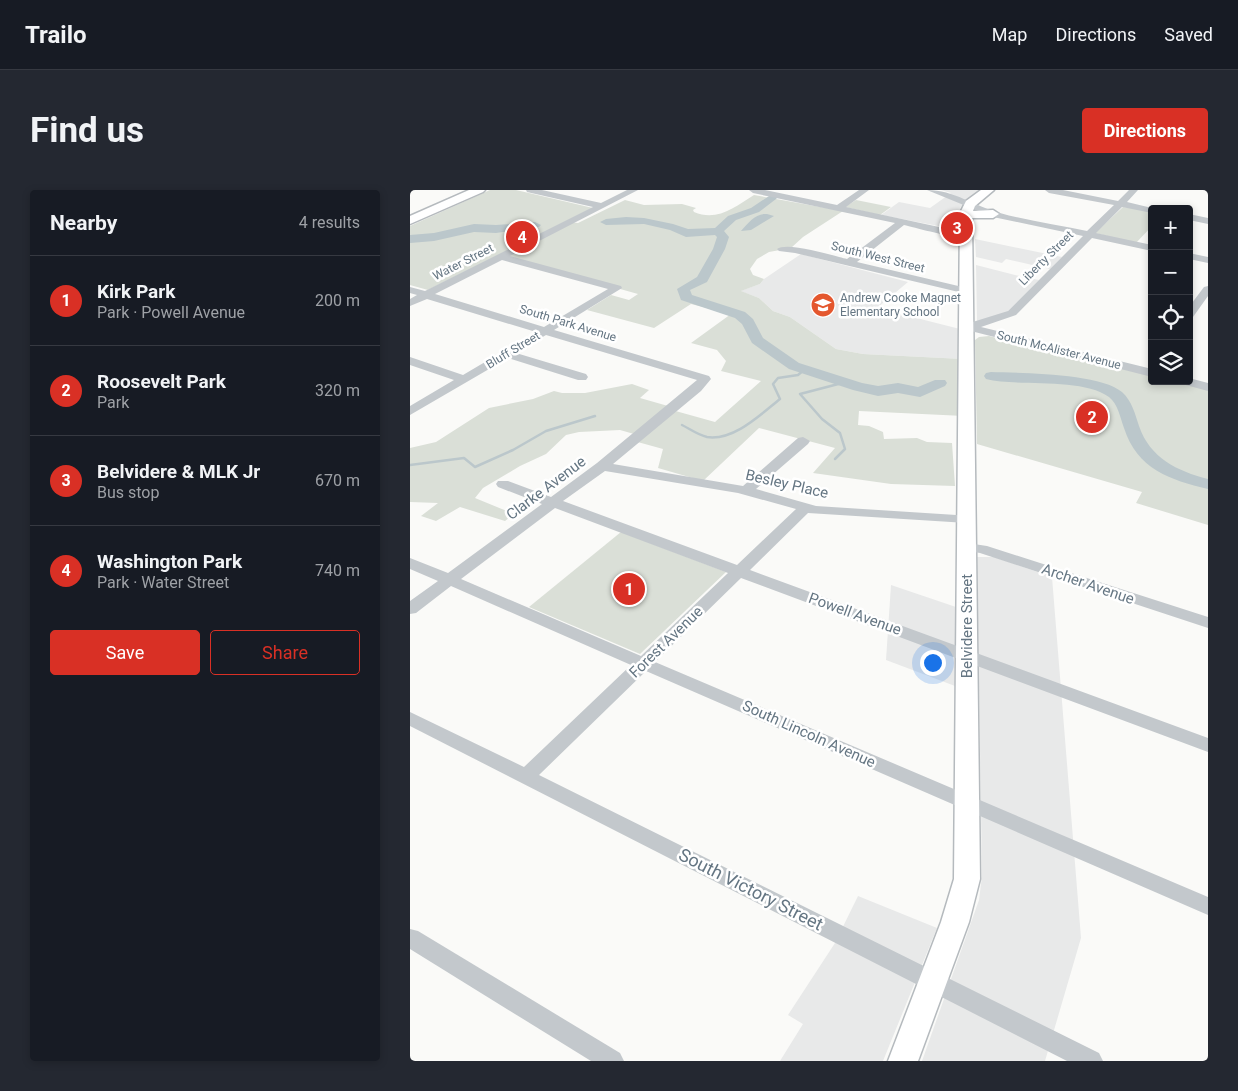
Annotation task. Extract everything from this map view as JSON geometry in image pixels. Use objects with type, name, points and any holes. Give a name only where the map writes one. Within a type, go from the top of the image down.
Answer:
[{"type":"main road","points":[[410,220],[479,190]]},
{"type":"main road","points":[[954,196],[985,192]]},
{"type":"main road","points":[[985,192],[968,210],[976,213],[994,214]]},
{"type":"main road","name":"Belvidere Street","points":[[903,1061],[954,922],[967,879],[968,210]]},
{"type":"street","points":[[530,190],[601,206]]},
{"type":"street","name":"Water Street","points":[[410,303],[634,190]]},
{"type":"street","points":[[753,190],[967,234]]},
{"type":"street","points":[[837,208],[865,190]]},
{"type":"street","points":[[931,190],[954,196],[968,210]]},
{"type":"street","points":[[1049,190],[1148,209]]},
{"type":"street","name":"Liberty Street","points":[[967,327],[1012,313],[1134,190]]},
{"type":"street","points":[[994,214],[1148,247]]},
{"type":"street","points":[[1193,218],[1208,221]]},
{"type":"street","points":[[848,263],[903,222]]},
{"type":"street","name":"South West Street","points":[[782,249],[795,250],[967,291]]},
{"type":"street","name":"Bluff Street","points":[[410,411],[616,288],[501,257]]},
{"type":"street","points":[[1193,257],[1208,260]]},
{"type":"street","points":[[1193,310],[1208,289]]},
{"type":"street","name":"South Park Avenue","points":[[410,290],[705,379],[697,388]]},
{"type":"street","name":"South McAlister Avenue","points":[[967,327],[1148,370]]},
{"type":"street","points":[[506,354],[582,377]]},
{"type":"street","points":[[410,361],[464,379]]},
{"type":"street","points":[[1193,383],[1208,387]]},
{"type":"street","name":"Clarke Avenue","points":[[410,609],[602,466],[697,388]]},
{"type":"street","points":[[746,491],[803,441]]},
{"type":"street","name":"Besley Place","points":[[602,466],[746,491],[816,510],[967,519]]},
{"type":"street","name":"Powell Avenue","points":[[503,484],[1208,745]]},
{"type":"street","name":"Forest Avenue","points":[[526,776],[806,507]]},
{"type":"street","name":"Archer Avenue","points":[[967,547],[982,548],[1208,624]]},
{"type":"street","name":"South Lincoln Avenue","points":[[410,563],[645,662],[1208,906]]},
{"type":"street","name":"South Victory Street","points":[[410,718],[1091,1061]]},
{"type":"street","points":[[410,938],[612,1061]]},
{"type":"shaded area","points":[[490,190],[516,190],[593,208],[568,222],[578,223],[625,200],[644,205],[682,204],[696,208],[693,210],[694,212],[710,215],[726,212],[754,195],[843,211],[803,237],[791,248],[769,252],[757,259],[750,269],[753,275],[764,279],[760,284],[741,291],[759,298],[773,311],[790,317],[836,349],[863,354],[963,359],[964,416],[859,411],[858,425],[869,426],[883,432],[884,439],[917,438],[927,442],[952,443],[955,486],[891,484],[813,473],[835,448],[759,428],[703,481],[658,468],[663,449],[634,441],[672,410],[715,422],[761,381],[721,371],[726,361],[717,350],[691,343],[731,314],[691,304],[654,328],[587,310],[611,295],[629,300],[638,294],[499,255],[428,290],[410,285],[410,226]]},
{"type":"shaded area","points":[[941,190],[979,190],[960,208],[959,230],[881,215],[899,202],[930,208],[951,193]]},
{"type":"shaded area","points":[[856,200],[891,207],[880,215],[845,207]]},
{"type":"shaded area","points":[[1123,207],[1148,210],[1148,230],[1136,243],[1095,233]]},
{"type":"shaded area","points":[[767,214],[774,216],[751,230],[741,231],[759,215]]},
{"type":"shaded area","points":[[975,239],[1062,257],[1050,269],[1006,259],[1002,263],[976,257]]},
{"type":"shaded area","name":"Andrew Cooke Magnet Elementary School","points":[[801,254],[908,282],[877,308],[960,329],[963,359],[863,354],[836,349],[790,317],[773,311],[759,298],[740,291],[760,284],[764,279]]},
{"type":"shaded area","points":[[976,265],[1039,280],[1005,314],[977,321]]},
{"type":"shaded area","points":[[989,336],[1148,375],[1148,385],[1190,385],[1208,390],[1208,525],[1136,503],[1142,492],[977,444],[975,340],[979,337]]},
{"type":"shaded area","points":[[632,384],[649,390],[640,398],[668,406],[634,434],[620,430],[579,432],[566,435],[546,454],[520,466],[483,488],[475,498],[514,514],[505,521],[460,507],[436,521],[421,516],[438,503],[410,502],[410,448],[436,442],[489,408],[533,399],[554,391],[585,393]]},
{"type":"shaded area","points":[[621,532],[726,572],[640,654],[529,607]]},
{"type":"shaded area","points":[[977,557],[994,557],[1052,577],[1081,938],[1045,1061],[922,1061],[979,900],[982,876]]},
{"type":"shaded area","points":[[891,585],[956,607],[955,686],[886,660]]},
{"type":"shaded area","points":[[858,896],[937,928],[883,1061],[780,1061],[803,1024],[788,1015],[835,943]]},
{"type":"waterway","points":[[718,231],[732,218],[755,210],[772,197]]},
{"type":"waterway","points":[[606,222],[644,221],[673,227],[686,233],[718,231]]},
{"type":"waterway","points":[[410,239],[434,237],[474,228],[496,229],[535,225]]},
{"type":"waterway","points":[[718,231],[723,237],[719,249],[702,279],[683,289],[686,297],[740,315],[748,322],[757,340],[794,366],[858,387],[878,391],[898,388],[920,392],[940,383]]},
{"type":"waterway","points":[[682,425],[707,437],[717,437],[737,431],[756,419],[780,399],[773,384],[778,378],[798,375],[805,369]]},
{"type":"waterway","points":[[991,376],[1076,382],[1106,389],[1115,394],[1122,402],[1136,438],[1154,461],[1171,473],[1208,484]]},
{"type":"waterway","points":[[835,459],[845,449],[840,433],[822,419],[800,394],[846,382]]},
{"type":"waterway","points":[[410,465],[464,458],[475,467],[513,450],[546,431],[595,416]]},
{"type":"place","name":"Belvidere & MLK Jr","points":[[957,228]]},
{"type":"place","name":"Washington Park","points":[[522,237]]},
{"type":"place","name":"Andrew Cooke Magnet Elementary School","points":[[823,305]]},
{"type":"place","name":"Roosevelt Park","points":[[1092,417]]},
{"type":"place","name":"Kirk Park","points":[[629,589]]}]
